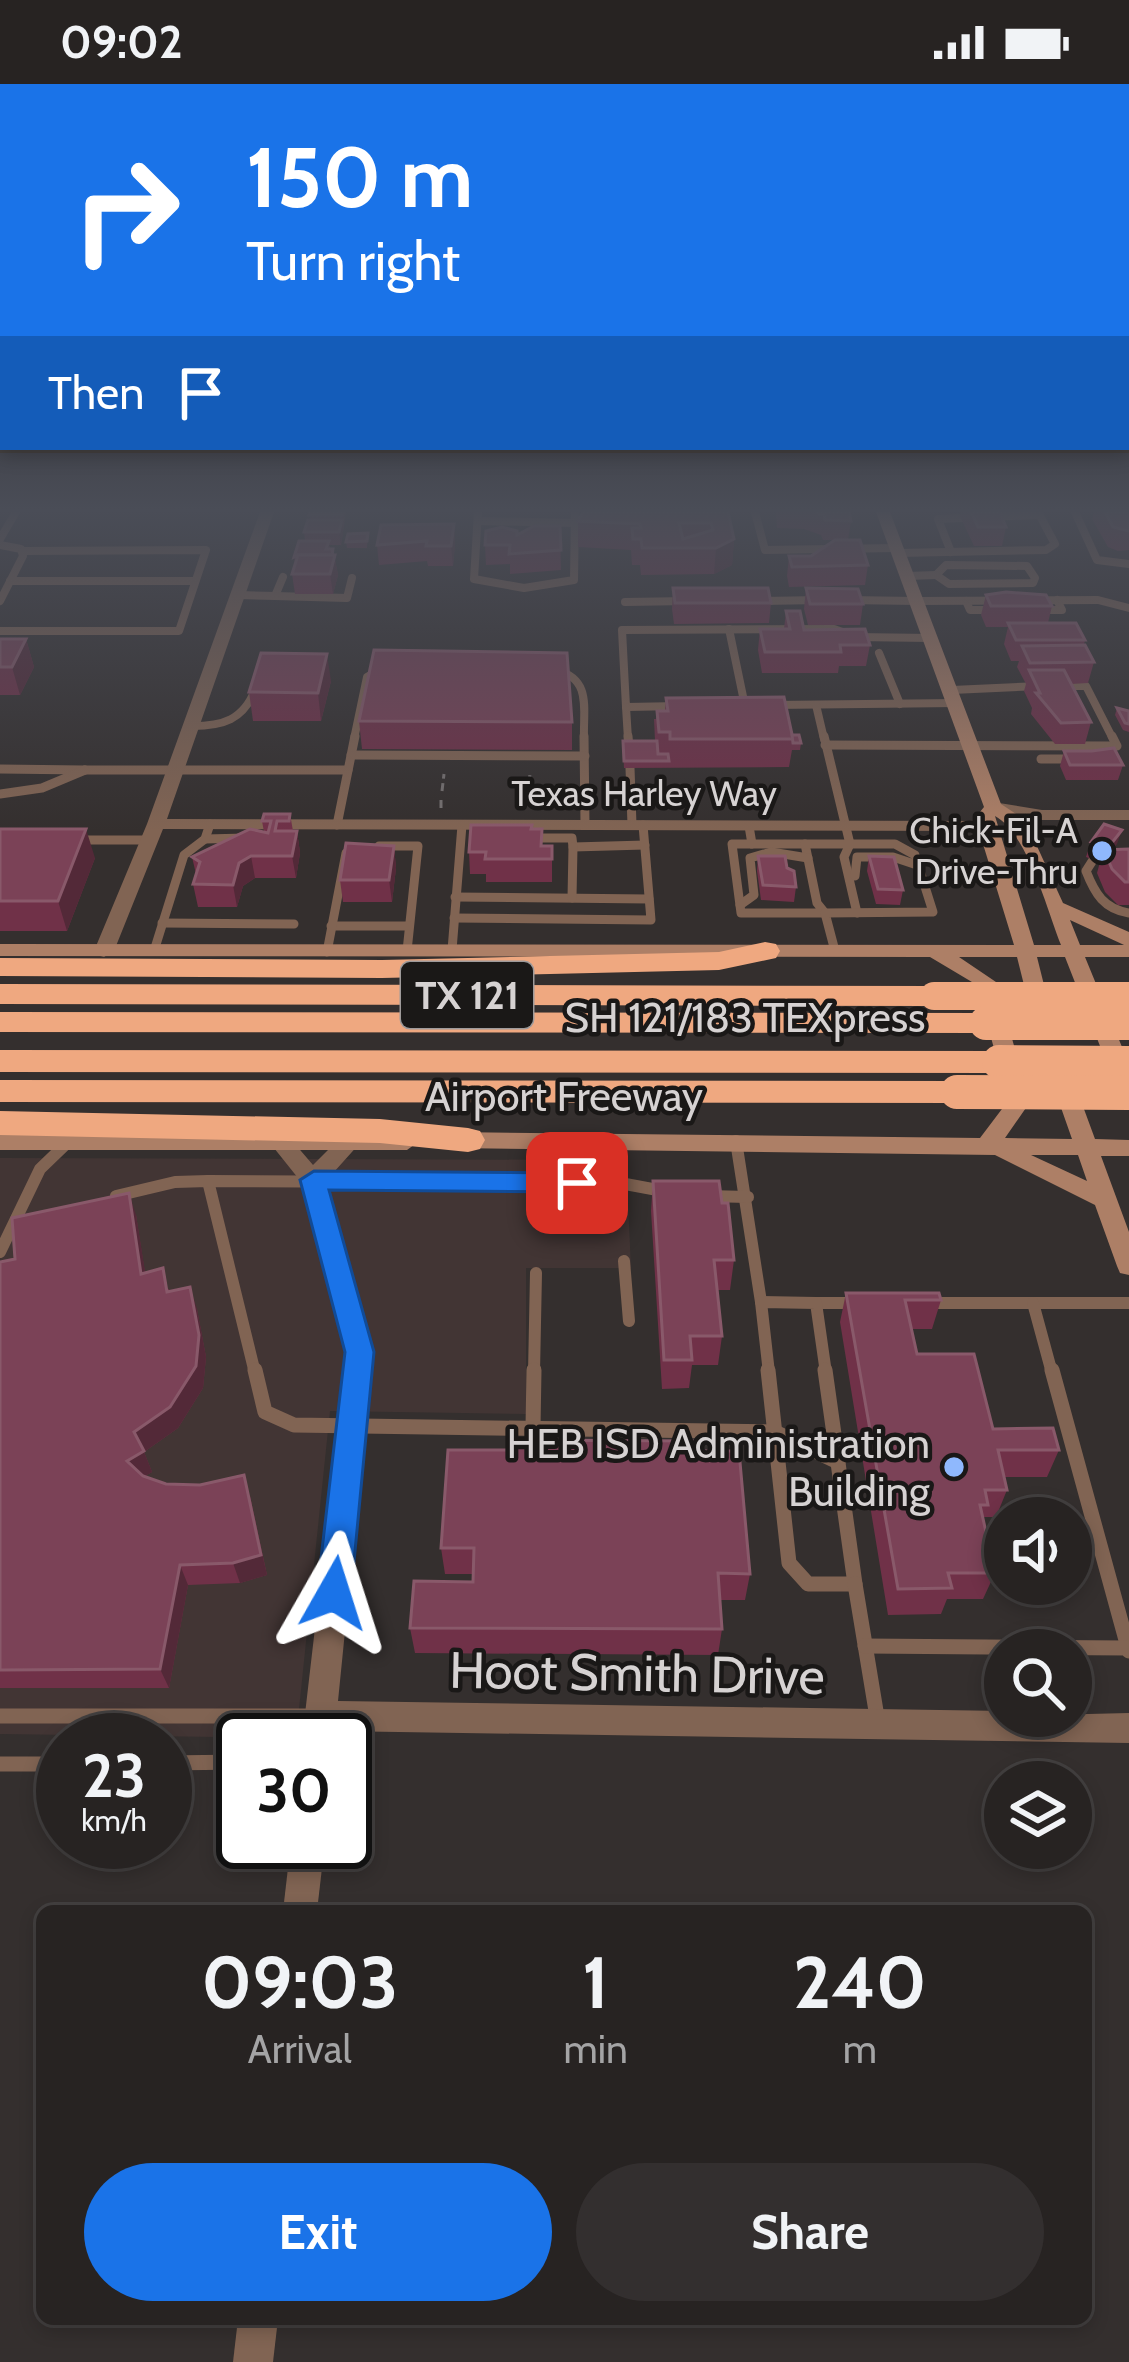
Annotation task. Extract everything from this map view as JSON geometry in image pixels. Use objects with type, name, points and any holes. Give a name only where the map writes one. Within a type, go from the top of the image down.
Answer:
[{"type":"highway","points":[[0,967],[382,969],[719,961],[765,951]]},
{"type":"highway","name":"TX 121","points":[[0,994],[1129,996]]},
{"type":"highway","name":"SH 121/183 TEXpress","points":[[0,1022],[1129,1024]]},
{"type":"highway","name":"SH 121/183 TEXpress","points":[[0,1061],[1129,1063]]},
{"type":"highway","name":"Airport Freeway","points":[[0,1090],[1129,1093]]},
{"type":"highway","points":[[0,1123],[380,1130],[469,1140]]},
{"type":"main road","points":[[924,618],[973,745],[1024,951],[1085,1147],[1129,1266]]},
{"type":"main road","points":[[990,816],[1024,854],[1036,858],[1129,1093]]},
{"type":"main road","points":[[1058,907],[1129,940]]},
{"type":"main road","points":[[0,950],[1129,951]]},
{"type":"main road","points":[[935,951],[986,982],[1016,1079],[1019,1102],[987,1146],[1104,1199]]},
{"type":"main road","name":"Airport Freeway","points":[[0,1142],[736,1141],[1129,1148]]},
{"type":"street","points":[[104,951],[153,832],[230,618]]},
{"type":"street","name":"Texas Harley Way","points":[[153,832],[421,825],[462,832],[585,825],[640,832],[848,835],[990,816],[1129,815]]},
{"type":"street","points":[[281,1143],[314,1180],[360,1352],[321,1713]]},
{"type":"street","points":[[314,1180],[349,1143]]},
{"type":"street","name":"Hoot Smith Drive","points":[[372,1728],[878,1724],[1129,1728]]},
{"type":"street","points":[[301,1905],[305,1869]]},
{"type":"street","points":[[253,2362],[257,2325]]},
{"type":"lane","points":[[0,631],[179,631],[183,618]]},
{"type":"lane","points":[[730,634],[834,629],[854,637]]},
{"type":"lane","points":[[629,748],[622,630],[784,638]]},
{"type":"lane","points":[[730,634],[742,706]]},
{"type":"lane","points":[[799,637],[931,638]]},
{"type":"lane","points":[[879,653],[900,704]]},
{"type":"lane","points":[[337,825],[367,677],[394,668]]},
{"type":"lane","points":[[542,670],[562,670],[581,680],[585,825]]},
{"type":"lane","points":[[723,706],[900,704],[1086,686],[1123,746]]},
{"type":"lane","points":[[192,726],[234,722],[248,713],[255,690]]},
{"type":"lane","points":[[767,705],[771,725]]},
{"type":"lane","points":[[816,705],[848,835],[844,857],[856,907]]},
{"type":"lane","points":[[626,707],[685,706]]},
{"type":"lane","points":[[1103,719],[1116,721]]},
{"type":"lane","points":[[826,745],[1123,746]]},
{"type":"lane","points":[[351,754],[584,756]]},
{"type":"lane","points":[[1041,759],[1124,759]]},
{"type":"lane","points":[[454,918],[651,920],[630,768]]},
{"type":"lane","points":[[0,769],[348,770]]},
{"type":"lane","points":[[0,794],[42,788],[85,770]]},
{"type":"lane","points":[[407,951],[421,825]]},
{"type":"lane","points":[[66,840],[153,832]]},
{"type":"lane","points":[[154,951],[184,854],[208,832],[262,838]]},
{"type":"lane","points":[[452,950],[462,832],[572,838],[572,898]]},
{"type":"lane","points":[[573,847],[640,832]]},
{"type":"lane","points":[[750,835],[806,844],[848,835],[895,844],[915,855],[933,912],[856,907],[825,914],[741,913],[732,844],[750,835]]},
{"type":"lane","points":[[806,844],[818,903],[835,951]]},
{"type":"lane","points":[[327,952],[347,846]]},
{"type":"lane","points":[[371,846],[418,846]]},
{"type":"lane","points":[[750,858],[759,851],[778,851],[784,858],[808,858]]},
{"type":"lane","points":[[856,907],[857,857],[904,859],[919,866]]},
{"type":"lane","points":[[740,905],[754,895],[750,858]]},
{"type":"lane","points":[[750,858],[765,858]]},
{"type":"lane","points":[[1093,860],[1086,872],[1097,898],[1105,907],[1129,913]]},
{"type":"lane","points":[[455,897],[649,898]]},
{"type":"lane","points":[[162,923],[294,924]]},
{"type":"lane","points":[[331,926],[410,926]]},
{"type":"lane","points":[[736,1141],[748,1197],[789,1563],[808,1584],[855,1584]]},
{"type":"lane","points":[[0,1252],[7,1232],[19,1218],[38,1163],[68,1142]]},
{"type":"lane","points":[[108,1198],[175,1182],[314,1180],[620,1183],[688,1196],[748,1197]]},
{"type":"lane","points":[[208,1181],[266,1412],[294,1425],[775,1432],[838,1462]]},
{"type":"lane","points":[[19,1218],[41,1213]]},
{"type":"lane","points":[[624,1262],[629,1321]]},
{"type":"lane","points":[[533,1427],[536,1273]]},
{"type":"lane","points":[[761,1302],[881,1303]]},
{"type":"lane","points":[[815,1303],[878,1724]]},
{"type":"lane","points":[[902,1303],[1129,1303]]},
{"type":"lane","points":[[865,1646],[1129,1650],[1033,1303]]},
{"type":"lane","name":"Hoot Smith Drive","points":[[0,1717],[216,1724]]},
{"type":"lane","points":[[0,1764],[36,1764]]},
{"type":"path","points":[[442,790],[445,773]]},
{"type":"path","points":[[530,774],[530,783]]},
{"type":"path","points":[[440,813],[441,800]]},
{"type":"shaded area","points":[[0,1158],[626,1160],[631,1268],[526,1268],[526,1414],[330,1411],[299,1713],[216,1713],[216,1737],[192,1737],[192,1713],[36,1713],[36,1734],[0,1734]]},
{"type":"building","points":[[788,618],[802,618],[804,630],[865,629],[870,645],[840,645],[841,652],[765,652],[760,629],[790,629]]},
{"type":"building","points":[[1008,623],[1076,623],[1085,640],[1016,640]]},
{"type":"building","points":[[0,639],[26,639],[12,667],[0,667]]},
{"type":"building","points":[[1085,645],[1094,662],[1030,663],[1022,646]]},
{"type":"building","points":[[374,650],[567,653],[572,722],[359,721]]},
{"type":"building","points":[[261,653],[327,654],[318,693],[249,692]]},
{"type":"building","points":[[1029,670],[1064,670],[1091,722],[1061,723],[1036,693],[1040,693]]},
{"type":"building","points":[[784,697],[793,739],[670,739],[670,732],[659,732],[657,711],[668,711],[666,698]]},
{"type":"building","points":[[1117,708],[1129,711],[1129,724],[1125,723]]},
{"type":"building","points":[[623,741],[657,741],[658,754],[668,754],[669,761],[624,761]]},
{"type":"building","points":[[1114,748],[1123,765],[1070,765],[1064,751],[1092,751]]},
{"type":"building","points":[[264,814],[290,814],[289,821],[277,821],[275,831],[297,831],[292,856],[251,856],[239,863],[233,885],[193,884],[200,862],[192,857],[250,829],[268,833],[271,821],[262,821]]},
{"type":"building","points":[[1104,824],[1122,830],[1108,848],[1091,842]]},
{"type":"building","points":[[471,825],[542,829],[541,846],[552,846],[552,859],[485,859],[486,852],[469,852]]},
{"type":"building","points":[[0,829],[86,829],[58,901],[0,901]]},
{"type":"building","points":[[346,843],[394,846],[389,880],[340,880]]},
{"type":"building","points":[[1129,849],[1129,882],[1125,882],[1112,869],[1104,850]]},
{"type":"building","points":[[758,856],[785,856],[796,887],[763,885]]},
{"type":"building","points":[[869,856],[894,857],[903,890],[878,889]]},
{"type":"building","points":[[653,1181],[719,1181],[722,1203],[728,1203],[734,1260],[714,1260],[722,1336],[690,1336],[692,1360],[664,1360]]},
{"type":"building","points":[[129,1193],[141,1274],[163,1268],[167,1292],[190,1287],[199,1335],[196,1366],[170,1407],[134,1432],[144,1451],[127,1461],[143,1476],[166,1484],[200,1485],[244,1475],[261,1555],[233,1563],[180,1565],[160,1669],[0,1670],[0,1262],[15,1259],[12,1218]]},
{"type":"building","name":"HEB ISD Administration Building","points":[[846,1293],[939,1293],[941,1300],[905,1300],[917,1354],[974,1354],[993,1429],[1053,1428],[1059,1450],[998,1450],[1007,1490],[985,1490],[984,1505],[980,1505],[984,1573],[948,1573],[952,1588],[898,1589]]},
{"type":"building","points":[[515,1440],[693,1441],[694,1451],[739,1451],[750,1574],[718,1573],[722,1629],[410,1628],[414,1581],[473,1582],[474,1548],[441,1548],[448,1450],[515,1450]]},
{"type":"place","name":"Chick-Fil-A Drive-Thru","points":[[1102,851]]},
{"type":"place","name":"HEB ISD Administration Building","points":[[954,1467]]},
{"type":"route","points":[[334,1593],[360,1352],[314,1180],[577,1183]]}]
